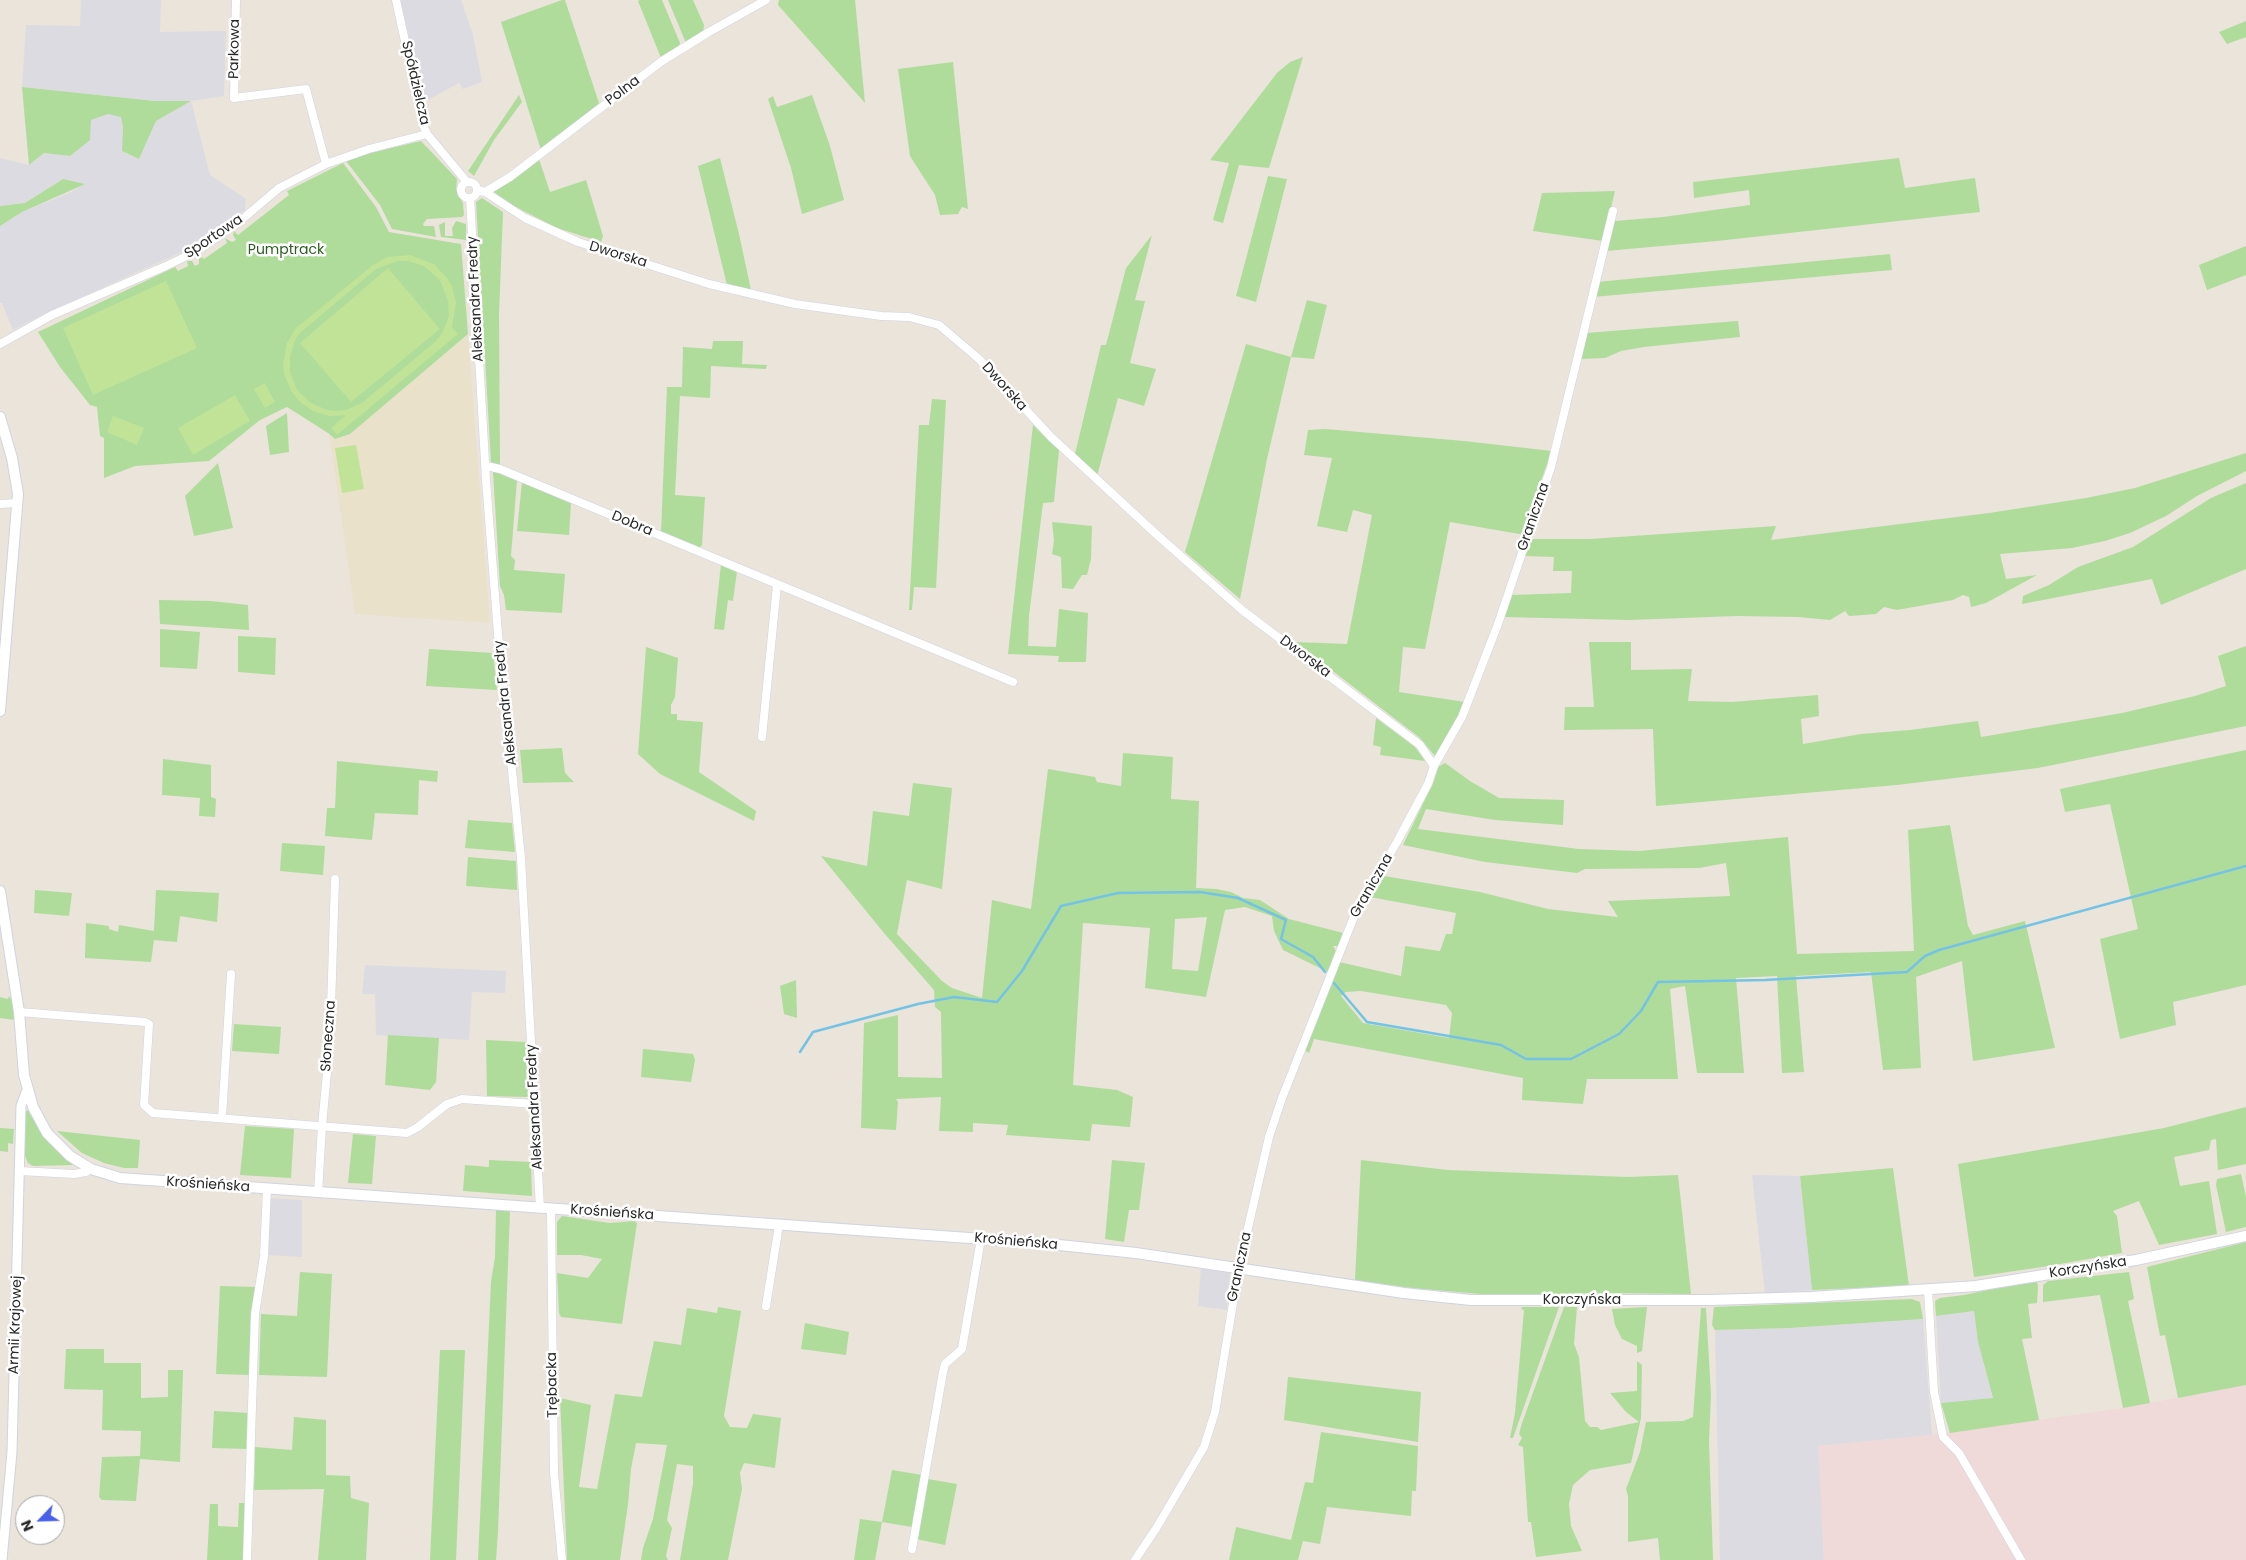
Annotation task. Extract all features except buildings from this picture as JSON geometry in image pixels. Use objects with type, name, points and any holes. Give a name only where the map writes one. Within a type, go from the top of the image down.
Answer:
[{"type":"main road","points":[[0,417],[12,458],[18,494],[0,711]]},
{"type":"main road","name":"Krośnieńska","points":[[0,891],[19,1012],[27,1090],[36,1115],[47,1133],[70,1156],[91,1169],[120,1178],[981,1239],[1136,1253],[1239,1267]]},
{"type":"main road","name":"Korczyńska","points":[[1239,1267],[1404,1293],[1471,1300],[1710,1300],[1811,1297],[1976,1286],[2136,1260],[2246,1236]]},
{"type":"street","name":"Parkowa","points":[[236,0],[234,98],[306,89],[326,164]]},
{"type":"street","name":"Spółdzielcza","points":[[396,0],[418,107],[427,134],[467,182]]},
{"type":"street","name":"Polna","points":[[481,191],[525,166],[662,61],[766,0]]},
{"type":"street","name":"Sportowa","points":[[0,344],[52,314],[197,251],[239,222],[279,188],[326,164],[369,149],[427,134]]},
{"type":"street","points":[[467,182],[473,183],[481,191],[470,198],[464,196],[462,186],[467,182]]},
{"type":"street","name":"Dworska","points":[[481,191],[525,218],[578,242],[708,284],[795,304],[881,316],[909,317],[938,324],[979,360],[1051,436],[1156,534],[1242,610],[1420,745],[1434,766]]},
{"type":"street","name":"Aleksandra Fredry","points":[[470,198],[486,466],[498,624],[521,858],[540,1208]]},
{"type":"street","name":"Graniczna","points":[[1135,1560],[1157,1527],[1204,1447],[1216,1412],[1239,1267],[1269,1137],[1282,1098],[1357,909],[1397,842],[1428,784],[1434,766],[1462,717],[1485,661],[1551,467],[1613,211]]},
{"type":"street","name":"Dobra","points":[[486,466],[500,469],[1013,682]]},
{"type":"street","points":[[0,504],[17,502]]},
{"type":"street","points":[[762,736],[777,585]]},
{"type":"street","name":"Słoneczna","points":[[318,1193],[330,1040],[335,879]]},
{"type":"street","points":[[222,1117],[231,974]]},
{"type":"street","points":[[19,1012],[145,1022],[149,1024],[144,1105],[153,1113],[406,1133],[418,1127],[447,1104],[462,1099],[535,1104]]},
{"type":"street","name":"Armii Krajowej","points":[[2,1560],[12,1452],[21,1106],[27,1090]]},
{"type":"street","points":[[20,1171],[74,1174],[91,1169]]},
{"type":"street","points":[[247,1560],[256,1314],[264,1256],[267,1189]]},
{"type":"street","name":"Trębacka","points":[[551,1209],[554,1473],[562,1560]]},
{"type":"street","points":[[766,1306],[780,1225]]},
{"type":"street","points":[[912,1549],[942,1372],[945,1364],[962,1349],[981,1239]]},
{"type":"street","points":[[1928,1290],[1934,1392],[1943,1437],[1959,1453],[2021,1560]]},
{"type":"shaded area","points":[[81,0],[161,0],[160,32],[226,31],[224,96],[191,101],[210,175],[246,199],[245,210],[197,245],[13,330],[2,303],[0,303],[0,226],[22,212],[71,192],[84,184],[63,179],[25,203],[0,206],[0,158],[29,165],[44,153],[70,156],[91,120],[108,114],[121,116],[123,127],[122,151],[139,159],[156,121],[190,101],[155,101],[22,87],[26,25],[80,26]]},
{"type":"shaded area","points":[[400,0],[461,0],[473,35],[482,82],[463,89],[459,83],[424,102]]},
{"type":"shaded area","points":[[468,334],[490,623],[355,614],[329,433],[335,439],[350,434]]},
{"type":"shaded area","points":[[365,965],[506,971],[505,993],[472,992],[469,1040],[376,1035],[375,994],[362,994]]},
{"type":"shaded area","points":[[1752,1175],[1800,1176],[1812,1290],[1765,1294]]},
{"type":"shaded area","points":[[270,1198],[302,1200],[302,1257],[268,1255]]},
{"type":"shaded area","points":[[1201,1269],[1230,1273],[1227,1310],[1198,1306]]},
{"type":"shaded area","points":[[1974,1311],[1978,1342],[1993,1399],[1941,1403],[1936,1316]]},
{"type":"shaded area","points":[[1923,1319],[1932,1435],[1819,1446],[1824,1560],[1720,1560],[1715,1330],[1790,1328]]},
{"type":"shaded area","points":[[2246,1385],[2246,1560],[1824,1560],[1818,1446],[1932,1435],[2123,1408]]},
{"type":"green space","points":[[565,0],[599,103],[596,108],[541,150],[501,22]]},
{"type":"green space","points":[[662,0],[680,43],[679,47],[661,58],[638,1]]},
{"type":"green space","points":[[668,0],[693,0],[704,25],[703,33],[686,43]]},
{"type":"green space","points":[[779,0],[855,0],[865,103],[778,5]]},
{"type":"green space","points":[[2246,21],[2246,37],[2227,44],[2219,32]]},
{"type":"green space","points":[[1303,57],[1269,168],[1239,165],[1223,223],[1213,220],[1229,163],[1210,160],[1277,73],[1290,62]]},
{"type":"green space","points":[[953,62],[968,209],[962,207],[958,214],[940,215],[935,195],[910,156],[898,69]]},
{"type":"green space","points":[[22,87],[155,101],[191,101],[156,121],[139,159],[122,151],[123,127],[121,117],[108,114],[91,120],[90,140],[70,156],[44,153],[29,165]]},
{"type":"green space","points":[[519,95],[522,102],[494,140],[474,176],[468,171]]},
{"type":"green space","points":[[812,95],[830,146],[844,200],[802,214],[791,168],[768,99],[773,96],[777,107]]},
{"type":"green space","points":[[421,141],[457,179],[456,190],[463,203],[464,215],[462,217],[427,219],[423,224],[424,226],[434,226],[436,237],[392,229],[380,205],[346,161],[366,154]]},
{"type":"green space","points":[[720,158],[751,290],[727,285],[698,166]]},
{"type":"green space","points":[[1899,158],[1905,188],[1975,178],[1980,212],[1717,241],[1606,251],[1615,221],[1663,217],[1750,205],[1749,190],[1694,198],[1693,182]]},
{"type":"green space","points":[[539,159],[550,192],[586,180],[603,236],[601,242],[557,228],[512,205],[494,192]]},
{"type":"green space","name":"Pumptrack","points":[[343,163],[376,207],[389,232],[461,244],[468,334],[350,434],[335,439],[287,407],[260,420],[209,461],[135,466],[104,478],[104,438],[100,436],[97,407],[90,405],[60,367],[38,332],[175,267],[178,271],[188,266],[187,261],[192,261],[195,266],[199,264],[199,255],[204,259],[227,243],[225,238],[232,242],[236,240],[233,235],[234,231],[238,235],[289,195],[287,191]]},
{"type":"green space","points":[[1268,176],[1287,179],[1256,302],[1236,296]]},
{"type":"green space","points":[[63,179],[85,184],[22,212],[0,226],[0,206],[25,203]]},
{"type":"green space","points":[[1615,191],[1603,241],[1533,231],[1542,193]]},
{"type":"green space","points":[[482,198],[503,212],[499,315],[500,465],[491,462],[476,202]]},
{"type":"green space","points":[[456,221],[466,224],[466,240],[441,237],[439,225],[445,222],[445,236],[453,236],[452,228]]},
{"type":"green space","points":[[1152,235],[1135,300],[1145,301],[1130,363],[1156,369],[1144,406],[1118,398],[1097,476],[1075,454],[1101,345],[1106,345],[1126,268]]},
{"type":"green space","points":[[2246,246],[2246,275],[2207,290],[2199,265]]},
{"type":"green space","points":[[1890,254],[1892,270],[1593,297],[1597,282]]},
{"type":"green space","points":[[410,255],[434,264],[447,278],[452,286],[456,303],[452,327],[458,334],[337,435],[331,428],[346,415],[329,416],[313,411],[299,401],[291,391],[284,374],[283,364],[287,343],[296,328],[373,265],[387,257]],"holes":[[[398,261],[408,261],[424,266],[440,280],[448,301],[449,316],[442,333],[436,341],[362,403],[346,410],[336,411],[327,410],[311,403],[297,390],[290,372],[290,357],[295,340],[301,332],[376,269]]]},
{"type":"green space","points":[[388,268],[440,329],[351,402],[300,343]]},
{"type":"green space","points":[[166,281],[197,348],[93,395],[63,328]]},
{"type":"green space","points":[[1307,300],[1327,305],[1314,359],[1291,357]]},
{"type":"green space","points":[[1738,321],[1740,337],[1644,347],[1621,351],[1605,358],[1580,359],[1586,333]]},
{"type":"green space","points":[[713,341],[743,341],[742,364],[767,365],[766,369],[711,366],[710,398],[680,396],[675,495],[705,497],[702,545],[699,548],[661,532],[667,387],[682,387],[683,347],[712,349]]},
{"type":"green space","points":[[1246,344],[1291,357],[1267,459],[1240,599],[1185,552]]},
{"type":"green space","points":[[265,383],[275,402],[265,408],[254,389]]},
{"type":"green space","points":[[235,395],[250,421],[193,455],[178,428]]},
{"type":"green space","points":[[932,399],[946,400],[936,588],[914,587],[912,610],[909,610],[919,425],[929,425]]},
{"type":"green space","points":[[287,413],[289,452],[270,455],[266,426]]},
{"type":"green space","points":[[113,416],[144,428],[137,445],[107,432]]},
{"type":"green space","points":[[1033,425],[1059,450],[1054,502],[1043,503],[1029,616],[1028,646],[1056,647],[1059,609],[1088,613],[1086,662],[1058,662],[1059,656],[1008,654]]},
{"type":"green space","points":[[1325,429],[1552,451],[1537,491],[1525,535],[1450,522],[1425,649],[1403,647],[1399,692],[1465,702],[1440,754],[1435,756],[1420,738],[1295,642],[1347,644],[1372,515],[1353,510],[1347,532],[1317,526],[1332,458],[1304,455],[1308,430]]},
{"type":"green space","points":[[356,445],[364,489],[342,493],[335,448]]},
{"type":"green space","points":[[2246,453],[2246,471],[2197,496],[2166,516],[2130,533],[2072,548],[2000,554],[2006,579],[2037,575],[1986,603],[1971,607],[1969,597],[1963,595],[1953,600],[1897,610],[1884,607],[1876,614],[1849,616],[1845,611],[1830,620],[1798,617],[1737,616],[1629,620],[1503,617],[1511,595],[1571,593],[1572,571],[1553,571],[1554,557],[1524,556],[1529,539],[1590,539],[1776,526],[1771,540],[1989,513],[2086,498],[2135,488]]},
{"type":"green space","points":[[218,463],[233,528],[194,536],[185,496]]},
{"type":"green space","points":[[495,471],[517,480],[511,556],[515,560],[514,570],[565,574],[562,613],[506,610],[504,595],[500,586],[493,472]]},
{"type":"green space","points":[[522,482],[571,503],[569,535],[517,531]]},
{"type":"green space","points":[[2246,483],[2246,569],[2161,605],[2152,579],[2022,604],[2023,596],[2049,585],[2078,567],[2133,547],[2211,498]]},
{"type":"green space","points":[[1052,522],[1092,526],[1091,559],[1087,575],[1082,575],[1073,589],[1062,588],[1061,557],[1052,554],[1054,540]]},
{"type":"green space","points":[[721,564],[737,571],[733,601],[728,600],[724,630],[714,629]]},
{"type":"green space","points":[[159,600],[211,601],[248,605],[249,630],[160,624]]},
{"type":"green space","points":[[160,629],[200,632],[197,669],[160,667]]},
{"type":"green space","points":[[238,636],[276,638],[275,675],[238,672]]},
{"type":"green space","points":[[1589,642],[1631,642],[1631,670],[1692,669],[1688,701],[1732,702],[1818,695],[1819,716],[1801,719],[1803,744],[1861,734],[1978,721],[1981,737],[2122,713],[2195,696],[2226,686],[2218,656],[2246,646],[2246,726],[2038,768],[1897,785],[1656,806],[1653,729],[1564,730],[1565,707],[1594,707]]},
{"type":"green space","points":[[646,647],[678,658],[675,697],[671,705],[671,714],[677,714],[677,720],[703,722],[699,772],[756,811],[754,821],[660,774],[638,754]]},
{"type":"green space","points":[[429,649],[493,653],[497,690],[426,686]]},
{"type":"green space","points":[[1376,718],[1415,747],[1425,761],[1380,755],[1381,747],[1373,745]]},
{"type":"green space","points":[[562,748],[565,773],[574,782],[523,783],[520,750]]},
{"type":"green space","points":[[2246,750],[2246,985],[2173,1002],[2176,1025],[2120,1039],[2100,939],[2138,929],[2110,804],[2065,812],[2060,789]]},
{"type":"green space","points":[[1123,753],[1173,757],[1171,799],[1199,801],[1196,888],[1216,889],[1231,892],[1243,898],[1260,900],[1289,919],[1343,933],[1339,946],[1333,946],[1336,951],[1328,972],[1283,950],[1274,931],[1272,916],[1245,907],[1225,910],[1206,997],[1145,988],[1150,928],[1083,923],[1073,1085],[1117,1090],[1133,1097],[1130,1127],[1092,1124],[1090,1141],[1006,1135],[1008,1125],[973,1123],[973,1132],[939,1131],[941,1097],[896,1099],[898,1102],[896,1130],[861,1128],[864,1023],[898,1015],[898,1077],[942,1078],[941,1012],[935,1007],[934,990],[821,856],[867,866],[873,811],[909,816],[913,783],[952,788],[942,889],[907,880],[897,934],[942,981],[952,988],[982,998],[992,900],[1031,909],[1048,769],[1095,777],[1097,782],[1121,786]],"holes":[[[1207,917],[1198,971],[1172,969],[1175,919]]]},
{"type":"green space","points":[[163,759],[211,765],[211,797],[216,799],[215,817],[199,816],[200,798],[162,795]]},
{"type":"green space","points":[[337,761],[438,771],[437,782],[419,780],[418,815],[375,813],[372,840],[325,836],[327,808],[335,808]]},
{"type":"green space","points":[[1445,763],[1470,781],[1499,798],[1564,800],[1563,825],[1495,820],[1426,809],[1418,829],[1579,849],[1639,851],[1788,837],[1797,954],[1914,951],[1908,830],[1950,825],[1968,926],[1973,935],[2025,921],[2055,1048],[1973,1061],[1962,961],[1916,977],[1921,1068],[1883,1070],[1871,972],[1796,976],[1804,1072],[1782,1073],[1777,976],[1736,978],[1744,1073],[1697,1073],[1685,986],[1670,989],[1678,1079],[1587,1079],[1583,1104],[1522,1100],[1523,1078],[1314,1039],[1309,1053],[1304,1050],[1339,962],[1401,976],[1405,946],[1440,951],[1446,934],[1452,934],[1456,913],[1370,897],[1384,876],[1480,892],[1548,909],[1618,917],[1608,901],[1730,896],[1726,863],[1699,868],[1585,869],[1577,873],[1485,862],[1403,845],[1434,781],[1438,767]],"holes":[[[1361,991],[1446,1005],[1452,1013],[1449,1038],[1363,1023],[1341,996],[1346,992]]]},
{"type":"green space","points":[[468,820],[512,823],[515,852],[465,848]]},
{"type":"green space","points":[[282,843],[325,846],[323,875],[280,871]]},
{"type":"green space","points":[[468,857],[516,861],[517,890],[466,886]]},
{"type":"green space","points":[[35,890],[72,893],[69,916],[34,913]]},
{"type":"green space","points":[[156,890],[219,893],[217,922],[180,916],[177,942],[154,940],[151,962],[85,958],[86,923],[109,926],[109,929],[118,932],[119,925],[154,931]]},
{"type":"green space","points":[[796,980],[797,1018],[784,1014],[780,986]]},
{"type":"green space","points":[[9,996],[13,1001],[15,1020],[0,1018],[0,997],[8,999]]},
{"type":"green space","points":[[234,1024],[281,1027],[279,1054],[232,1051]]},
{"type":"green space","points":[[388,1035],[439,1038],[436,1082],[430,1090],[385,1085]]},
{"type":"green space","points":[[486,1040],[526,1042],[528,1097],[487,1096]]},
{"type":"green space","points":[[643,1049],[693,1054],[695,1060],[691,1082],[641,1077]]},
{"type":"green space","points":[[2246,1107],[2246,1164],[2218,1170],[2216,1139],[2211,1140],[2209,1150],[2174,1157],[2180,1186],[2209,1181],[2217,1234],[2159,1245],[2139,1201],[2113,1211],[2117,1216],[2122,1253],[1974,1277],[1958,1164],[2164,1128]]},
{"type":"green space","points":[[28,1110],[38,1128],[73,1165],[33,1166],[28,1163],[25,1156],[25,1112]]},
{"type":"green space","points":[[245,1126],[294,1129],[291,1178],[240,1175]]},
{"type":"green space","points":[[0,1128],[14,1129],[13,1144],[8,1143],[8,1152],[0,1151]]},
{"type":"green space","points":[[57,1131],[140,1140],[138,1168],[124,1168],[104,1163],[82,1153]]},
{"type":"green space","points":[[353,1134],[376,1136],[372,1184],[348,1183]]},
{"type":"green space","points":[[489,1160],[531,1162],[532,1196],[463,1191],[465,1165],[489,1167]]},
{"type":"green space","points":[[1112,1160],[1145,1163],[1139,1210],[1129,1210],[1124,1242],[1105,1239]]},
{"type":"green space","points":[[1361,1160],[1448,1170],[1627,1177],[1678,1175],[1691,1294],[1493,1295],[1411,1288],[1355,1280]]},
{"type":"green space","points":[[1893,1168],[1909,1286],[1812,1290],[1800,1176]]},
{"type":"green space","points":[[2241,1174],[2246,1197],[2246,1227],[2226,1232],[2216,1185],[2217,1179]]},
{"type":"green space","points":[[496,1210],[510,1211],[498,1532],[496,1560],[478,1560],[491,1282],[495,1257]]},
{"type":"green space","points":[[562,1216],[610,1223],[634,1221],[637,1223],[622,1324],[561,1317],[559,1313],[557,1273],[588,1278],[602,1259],[581,1255],[557,1255],[557,1222]]},
{"type":"green space","points":[[2246,1242],[2246,1385],[2178,1398],[2165,1335],[2160,1336],[2147,1267]]},
{"type":"green space","points":[[300,1272],[332,1274],[327,1377],[259,1375],[261,1314],[297,1316]]},
{"type":"green space","points":[[2129,1272],[2134,1299],[2128,1301],[2150,1403],[2123,1408],[2100,1295],[2043,1302],[2043,1285],[2048,1281]]},
{"type":"green space","points":[[2036,1280],[2038,1286],[2037,1303],[2028,1304],[2032,1338],[2022,1339],[2039,1420],[1950,1433],[1941,1403],[1993,1398],[1978,1342],[1974,1311],[1936,1316],[1935,1301],[1940,1298]]},
{"type":"green space","points":[[220,1286],[257,1287],[251,1375],[216,1374]]},
{"type":"green space","points":[[1912,1299],[1920,1302],[1923,1319],[1790,1328],[1715,1330],[1712,1325],[1714,1307]]},
{"type":"green space","points":[[718,1307],[741,1311],[724,1416],[730,1427],[747,1428],[753,1414],[781,1418],[775,1468],[744,1463],[740,1473],[742,1489],[728,1560],[680,1560],[693,1484],[693,1466],[677,1464],[667,1520],[672,1528],[666,1556],[668,1560],[641,1560],[653,1519],[667,1445],[636,1443],[620,1560],[567,1560],[560,1398],[591,1405],[579,1487],[597,1489],[615,1394],[642,1397],[654,1341],[681,1345],[687,1308],[717,1313]]},
{"type":"green space","points":[[1522,1307],[1559,1307],[1513,1438],[1510,1438],[1515,1413],[1524,1310],[1521,1309]]},
{"type":"green space","points":[[1564,1307],[1577,1307],[1574,1344],[1579,1357],[1585,1421],[1590,1427],[1597,1427],[1601,1430],[1639,1422],[1626,1412],[1610,1393],[1637,1391],[1637,1361],[1642,1365],[1641,1418],[1631,1463],[1590,1470],[1573,1485],[1569,1504],[1571,1526],[1582,1551],[1536,1557],[1531,1522],[1528,1522],[1523,1447],[1518,1445],[1522,1438],[1519,1434]]},
{"type":"green space","points":[[1647,1307],[1642,1351],[1637,1353],[1637,1346],[1622,1339],[1615,1325],[1612,1309]]},
{"type":"green space","points":[[1701,1308],[1706,1308],[1711,1395],[1709,1442],[1713,1560],[1660,1560],[1658,1538],[1628,1542],[1628,1496],[1626,1489],[1640,1452],[1646,1422],[1683,1421],[1693,1417]]},
{"type":"green space","points":[[805,1323],[849,1332],[846,1355],[801,1349]]},
{"type":"green space","points":[[66,1349],[104,1349],[104,1363],[141,1363],[141,1398],[168,1397],[168,1370],[183,1370],[180,1462],[140,1459],[136,1501],[102,1500],[99,1497],[102,1457],[140,1456],[141,1431],[102,1430],[103,1390],[64,1389]]},
{"type":"green space","points":[[440,1350],[465,1350],[456,1560],[430,1560]]},
{"type":"green space","points":[[1288,1377],[1421,1392],[1418,1442],[1284,1420]]},
{"type":"green space","points":[[214,1411],[250,1413],[248,1449],[212,1448]]},
{"type":"green space","points":[[294,1417],[326,1420],[326,1475],[350,1476],[351,1498],[369,1503],[366,1560],[318,1560],[324,1489],[254,1490],[255,1447],[292,1450]]},
{"type":"green space","points":[[1321,1432],[1418,1446],[1416,1491],[1412,1491],[1411,1516],[1327,1507],[1320,1544],[1303,1541],[1298,1560],[1229,1560],[1236,1527],[1291,1540],[1305,1482],[1313,1483]]},
{"type":"green space","points":[[892,1470],[922,1475],[912,1527],[882,1522]]},
{"type":"green space","points":[[928,1479],[957,1484],[945,1545],[916,1539]]},
{"type":"green space","points":[[239,1503],[247,1503],[244,1560],[207,1560],[210,1504],[218,1504],[218,1526],[238,1527]]},
{"type":"green space","points":[[860,1519],[882,1522],[875,1560],[854,1560]]},
{"type":"waterway","points":[[1334,983],[1367,1022],[1501,1045],[1526,1059],[1571,1059],[1619,1034],[1641,1011],[1658,982],[1765,980],[1907,972],[1925,956],[1939,950],[2246,866]]},
{"type":"waterway","points":[[800,1052],[813,1032],[918,1004],[954,997],[997,1002],[1022,971],[1061,906],[1118,893],[1200,892],[1238,898],[1286,920],[1281,939],[1313,957],[1325,972]]}]
